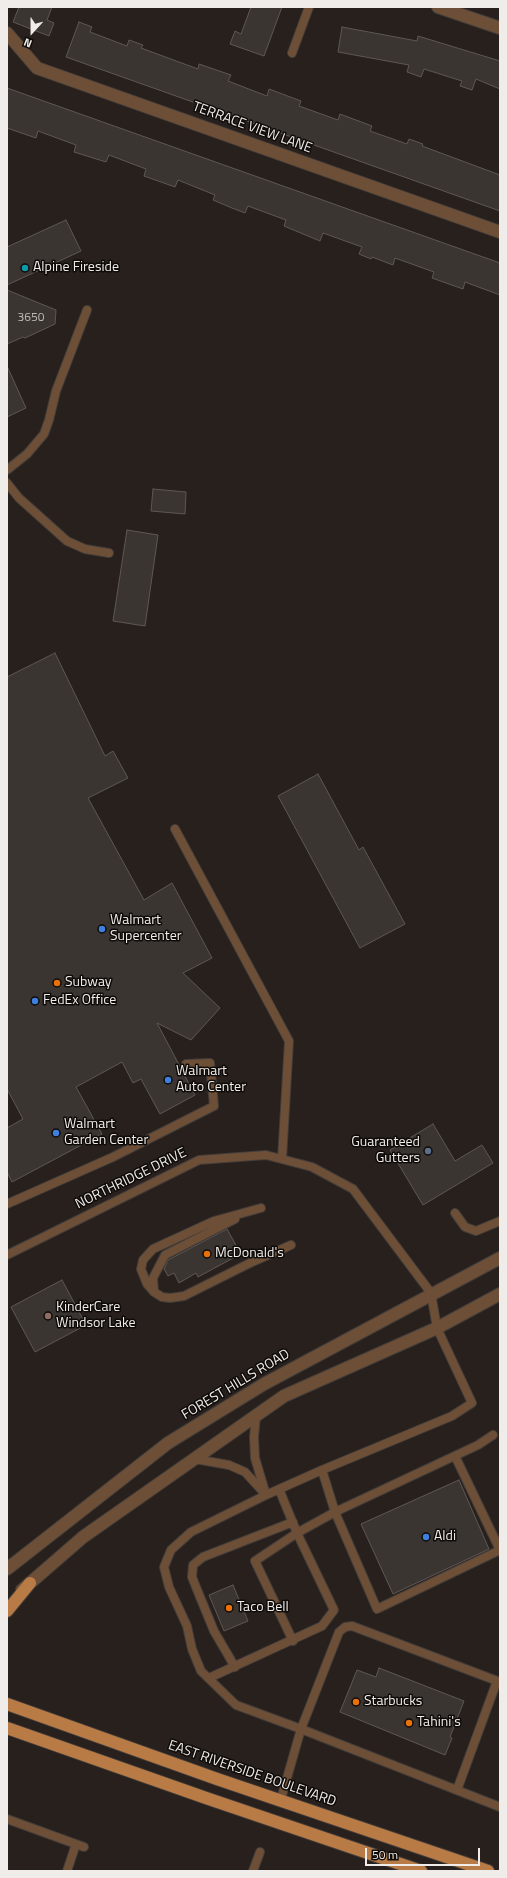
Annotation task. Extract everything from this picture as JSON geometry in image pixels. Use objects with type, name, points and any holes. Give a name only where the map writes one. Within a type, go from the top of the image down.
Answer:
[{"type":"main road","points":[[7,1611],[30,1583]]},
{"type":"main road","points":[[7,1696],[24,1710]]},
{"type":"main road","name":"EAST RIVERSIDE BOULEVARD","points":[[7,1704],[217,1779],[281,1799],[488,1871]]},
{"type":"main road","points":[[7,1728],[421,1871]]},
{"type":"street","points":[[438,7],[500,28]]},
{"type":"street","name":"TERRACE VIEW LANE","points":[[7,33],[37,68],[500,232]]},
{"type":"street","name":"FOREST HILLS ROAD","points":[[7,1569],[168,1443],[264,1384],[431,1293],[500,1258]]},
{"type":"street","points":[[7,1603],[83,1537],[284,1396],[436,1328],[500,1294]]},
{"type":"lane","points":[[292,53],[309,7]]},
{"type":"lane","points":[[7,470],[27,454],[44,434],[56,391],[87,310]]},
{"type":"lane","points":[[7,483],[19,498],[67,541],[85,549],[109,553]]},
{"type":"lane","points":[[175,829],[289,1042],[282,1159]]},
{"type":"lane","points":[[7,1204],[113,1156],[214,1106],[210,1063],[186,1064]]},
{"type":"lane","name":"NORTHRIDGE DRIVE","points":[[7,1255],[199,1160],[266,1155],[312,1166],[353,1189],[431,1293]]},
{"type":"lane","points":[[154,1292],[153,1278],[165,1255],[221,1226],[262,1208],[214,1221],[153,1249],[143,1260],[140,1269],[147,1284],[154,1292],[162,1297],[170,1298],[184,1296],[250,1263],[291,1245]]},
{"type":"lane","points":[[455,1214],[465,1227],[476,1232],[500,1220]]},
{"type":"lane","points":[[431,1293],[436,1328],[472,1403],[452,1416],[279,1489],[191,1532],[171,1550],[164,1567],[169,1587],[187,1626],[192,1649],[201,1671],[236,1705],[500,1807]]},
{"type":"lane","points":[[256,1416],[254,1437],[256,1458],[266,1495]]},
{"type":"lane","points":[[293,1641],[255,1561],[298,1533],[335,1512],[478,1445],[493,1434]]},
{"type":"lane","points":[[322,1470],[335,1512],[377,1609],[500,1550],[455,1456]]},
{"type":"lane","points":[[195,1459],[229,1465],[245,1472],[266,1495]]},
{"type":"lane","points":[[209,1678],[293,1641],[322,1626],[334,1610],[279,1489]]},
{"type":"lane","points":[[235,1667],[214,1631],[192,1577],[193,1565],[203,1557],[293,1522]]},
{"type":"lane","points":[[281,1799],[301,1729],[339,1632],[345,1627],[352,1626],[499,1681],[457,1790]]},
{"type":"lane","points":[[7,1819],[80,1845],[67,1871]]},
{"type":"lane","points":[[253,1871],[260,1852]]},
{"type":"building","points":[[19,7],[52,7],[47,20],[54,23],[49,36],[13,22]]},
{"type":"building","points":[[251,7],[282,7],[264,56],[230,44],[235,31],[241,34]]},
{"type":"building","points":[[79,22],[92,27],[90,32],[127,46],[129,40],[143,45],[141,48],[198,69],[199,64],[231,75],[228,81],[267,96],[269,89],[301,101],[299,106],[338,120],[340,114],[372,126],[370,131],[407,144],[409,139],[423,144],[422,146],[500,175],[500,211],[66,57]]},
{"type":"building","points":[[342,27],[417,41],[418,36],[500,61],[500,89],[476,79],[472,90],[460,86],[462,81],[424,69],[421,77],[407,72],[409,65],[338,52]]},
{"type":"building","points":[[7,88],[500,263],[500,295],[465,282],[463,289],[432,278],[434,272],[395,258],[393,265],[372,257],[371,259],[359,254],[362,247],[323,233],[320,241],[284,226],[286,220],[248,206],[245,213],[213,200],[215,195],[178,180],[175,187],[144,176],[146,169],[109,155],[106,162],[74,152],[76,145],[38,131],[36,138],[7,128]]},
{"type":"building","name":"Alpine Fireside","points":[[66,220],[81,251],[7,285],[7,247]]},
{"type":"building","name":"Alpine Fireside","points":[[7,290],[56,310],[55,324],[25,338],[23,337],[7,344]]},
{"type":"building","points":[[7,366],[26,408],[7,417]]},
{"type":"building","points":[[153,489],[186,492],[185,514],[151,511]]},
{"type":"building","points":[[127,530],[158,535],[145,626],[113,621]]},
{"type":"building","name":"Walmart Supercenter","points":[[55,653],[105,756],[113,751],[128,778],[88,798],[144,900],[172,883],[212,958],[183,973],[220,1008],[191,1040],[157,1023],[195,1095],[160,1114],[141,1079],[133,1083],[122,1062],[76,1087],[102,1134],[12,1182],[7,1172],[7,1128],[23,1119],[7,1089],[7,677]]},
{"type":"building","points":[[318,774],[359,850],[363,847],[405,924],[360,948],[278,796]]},
{"type":"building","points":[[433,1124],[455,1161],[482,1145],[493,1163],[423,1205],[390,1150]]},
{"type":"building","name":"McDonald's","points":[[227,1229],[238,1249],[232,1252],[235,1257],[198,1277],[196,1273],[179,1283],[174,1273],[168,1276],[164,1269],[168,1260]]},
{"type":"building","name":"KinderCare Windsor Lake","points":[[62,1280],[86,1325],[35,1352],[11,1307]]},
{"type":"building","name":"Aldi","points":[[459,1480],[489,1549],[393,1594],[361,1524]]},
{"type":"building","name":"Taco Bell","points":[[233,1585],[248,1621],[224,1631],[209,1595]]},
{"type":"building","points":[[379,1668],[464,1701],[450,1737],[452,1738],[445,1755],[340,1712],[357,1670],[376,1677]]},
{"type":"place","name":"Alpine Fireside","points":[[25,268]]},
{"type":"place","name":"Walmart Supercenter","points":[[102,929]]},
{"type":"place","name":"Subway","points":[[57,983]]},
{"type":"place","name":"FedEx Office","points":[[35,1001]]},
{"type":"place","name":"Walmart Auto Center","points":[[168,1080]]},
{"type":"place","name":"Walmart Garden Center","points":[[56,1133]]},
{"type":"place","name":"Guaranteed Gutters","points":[[428,1151]]},
{"type":"place","name":"McDonald's","points":[[207,1254]]},
{"type":"place","name":"KinderCare Windsor Lake","points":[[48,1316]]},
{"type":"place","name":"Aldi","points":[[426,1537]]},
{"type":"place","name":"Taco Bell","points":[[229,1608]]},
{"type":"place","name":"Starbucks","points":[[356,1702]]},
{"type":"place","name":"Tahini's","points":[[409,1723]]}]
